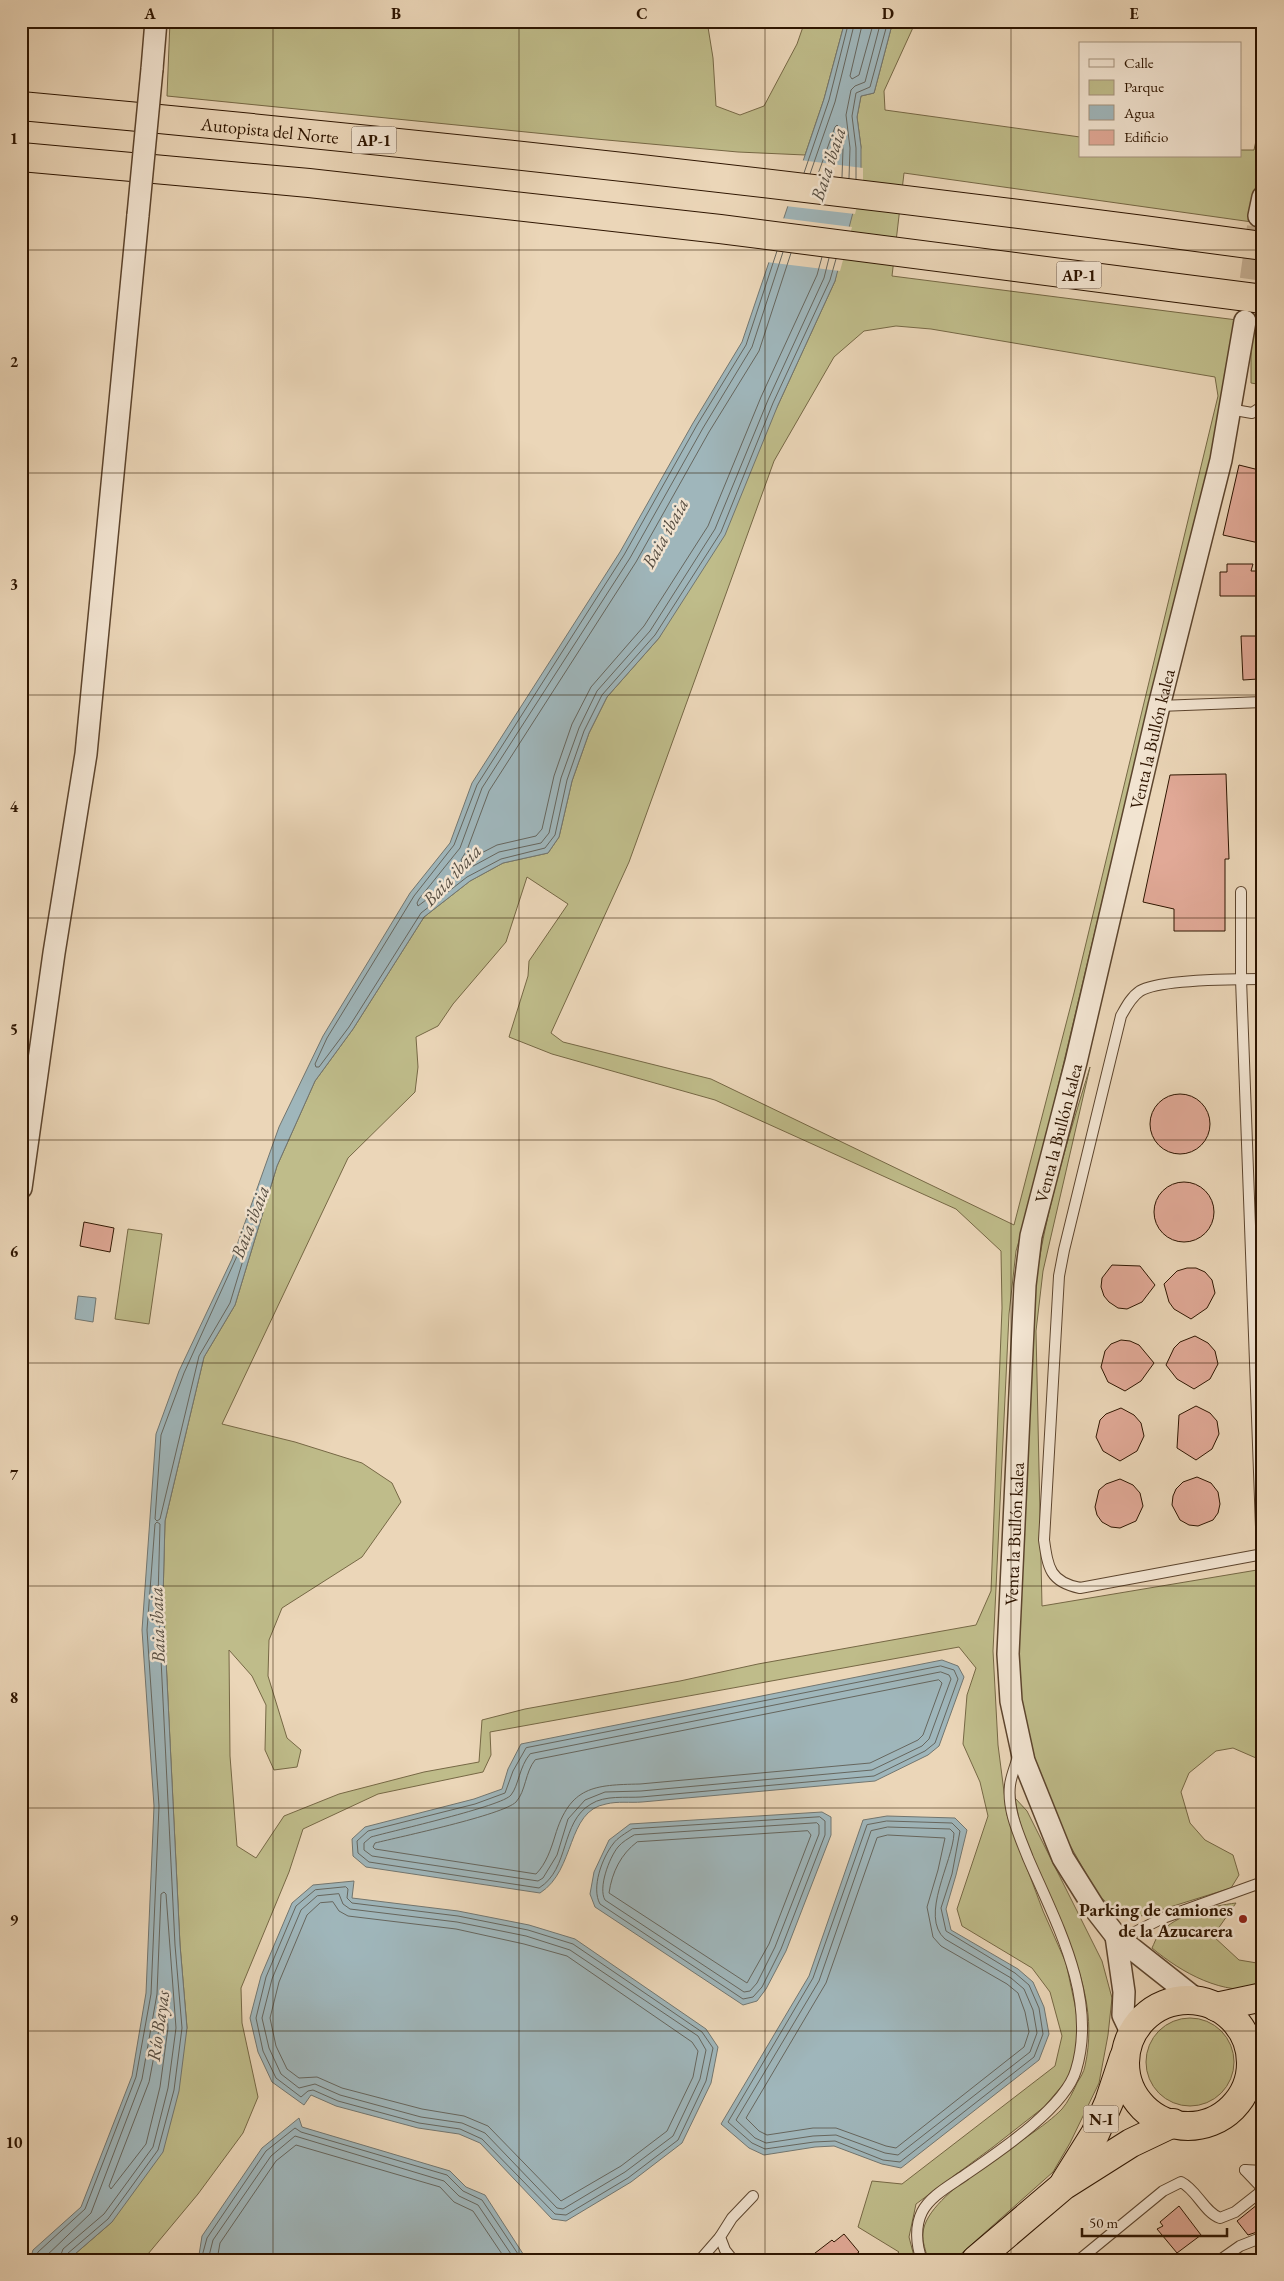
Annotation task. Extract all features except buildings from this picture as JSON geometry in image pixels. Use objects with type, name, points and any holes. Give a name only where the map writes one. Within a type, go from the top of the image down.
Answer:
[{"type":"highway","name":"Autopista del Norte","points":[[21,106],[310,133],[726,179],[1263,246]]},
{"type":"highway","name":"AP-1","points":[[21,158],[309,183],[720,229],[1263,299]]},
{"type":"highway","points":[[1207,2004],[1232,2018],[1243,2033],[1249,2051],[1257,2061],[1243,2092],[1228,2111],[1219,2117],[1202,2123],[1184,2125],[1173,2123],[1151,2113],[1134,2095],[1126,2072],[1130,2041],[1148,2014],[1171,2002],[1207,2004],[1263,1997]]},
{"type":"highway","name":"N-I","points":[[1063,2186],[1095,2134],[1109,2102],[1130,2041]]},
{"type":"highway","name":"N-I","points":[[976,2260],[1063,2186],[1131,2143],[1173,2123]]},
{"type":"street","points":[[21,1188],[54,953],[86,754],[156,21]]},
{"type":"street","name":"Venta la Bullón kalea","points":[[1116,1936],[1063,1858],[1039,1803],[1021,1748],[1011,1701],[1008,1629],[1025,1285],[1031,1236],[1076,1062],[1220,460],[1245,321]]},
{"type":"street","points":[[1116,1936],[1207,2004]]},
{"type":"street","points":[[1116,1936],[1124,1992],[1123,2015],[1130,2041]]},
{"type":"lane","points":[[1229,409],[1252,413],[1263,406]]},
{"type":"lane","points":[[1160,706],[1263,702]]},
{"type":"lane","points":[[1240,892],[1241,979],[1262,1554],[1080,1588],[1067,1586],[1056,1578],[1050,1569],[1044,1540],[1059,1276],[1121,1016],[1131,1000],[1140,991],[1158,984],[1241,979],[1263,979]]},
{"type":"lane","points":[[922,2260],[917,2239],[922,2212],[930,2202],[950,2185],[1000,2152],[1061,2097],[1074,2076],[1081,2054],[1082,2016],[1071,1962],[1012,1812],[1010,1784],[1021,1748]]},
{"type":"lane","points":[[1116,1936],[1131,1934],[1163,1918],[1263,1882]]},
{"type":"lane","points":[[1079,2260],[1164,2191],[1181,2182],[1188,2186],[1213,2214],[1220,2218],[1235,2212],[1263,2190],[1245,2170],[1263,2171]]},
{"type":"lane","points":[[700,2260],[720,2237],[732,2218],[753,2196]]},
{"type":"lane","points":[[720,2237],[725,2250],[732,2260]]},
{"type":"lane","points":[[1220,2260],[1240,2246],[1263,2237]]},
{"type":"green space","points":[[170,21],[707,21],[713,58],[716,106],[740,115],[764,106],[797,44],[805,21],[845,21],[824,99],[805,155],[738,152],[596,139],[167,96]]},
{"type":"green space","points":[[893,21],[916,21],[884,91],[885,110],[1079,137],[1079,158],[1242,158],[1242,150],[1254,150],[1263,108],[1263,145],[1252,222],[904,173],[892,276],[1237,320],[1205,495],[1120,826],[1032,1196],[1016,1251],[1009,1314],[993,1651],[998,1745],[1007,1815],[1043,1911],[1066,1963],[1076,2010],[1079,2042],[1071,2075],[1044,2107],[916,2204],[909,2237],[915,2260],[890,2260],[899,2252],[858,2227],[872,2181],[902,2184],[1055,2066],[1062,2036],[1050,1992],[1032,1968],[962,1926],[957,1909],[988,1816],[980,1782],[963,1744],[967,1695],[976,1668],[959,1647],[490,1732],[491,1755],[483,1772],[378,1794],[303,1829],[289,1872],[241,1988],[242,2023],[258,2097],[243,2133],[198,2194],[143,2260],[68,2260],[112,2222],[187,2028],[180,1945],[163,1598],[165,1521],[204,1357],[235,1305],[277,1166],[315,1081],[353,1029],[424,917],[470,881],[503,863],[548,853],[559,837],[572,781],[589,733],[607,697],[659,638],[778,405],[835,281],[861,147],[857,117],[861,96],[874,93]],"holes":[[[896,326],[931,329],[1215,377],[1218,396],[1074,993],[1014,1225],[711,1079],[563,1042],[551,1033],[629,862],[774,461],[834,357],[864,331]],[[527,877],[568,904],[529,961],[528,976],[509,1037],[552,1054],[715,1100],[956,1209],[1001,1251],[1002,1308],[991,1591],[976,1625],[758,1664],[680,1681],[525,1709],[482,1720],[479,1762],[424,1772],[339,1794],[284,1816],[256,1858],[237,1846],[230,1756],[229,1650],[252,1676],[266,1705],[265,1750],[274,1770],[297,1767],[301,1750],[287,1738],[268,1676],[269,1640],[282,1608],[362,1557],[401,1502],[392,1483],[362,1463],[295,1442],[222,1424],[348,1158],[415,1092],[418,1067],[416,1037],[438,1026],[453,1004],[506,942]]]},
{"type":"green space","points":[[1251,321],[1263,323],[1263,385],[1251,383]]},
{"type":"green space","points":[[1090,1067],[1043,1271],[1036,1331],[1042,1606],[1263,1569],[1263,1761],[1233,1748],[1216,1751],[1189,1773],[1181,1792],[1190,1823],[1205,1840],[1233,1855],[1239,1875],[1231,1888],[1138,1917],[1122,1916],[1098,1895],[1062,1831],[1037,1768],[1021,1699],[1017,1635],[1035,1287],[1051,1203]]},
{"type":"green space","points":[[128,1229],[162,1234],[149,1324],[115,1319]]},
{"type":"green space","points":[[1015,1798],[1027,1811],[1102,1961],[1112,1998],[1108,2035],[1099,2083],[1070,2143],[1053,2172],[954,2260],[928,2259],[923,2233],[929,2217],[942,2201],[960,2184],[1028,2136],[1062,2109],[1083,2073],[1085,2066],[1089,2030],[1085,1996],[1076,1962],[1023,1832]]},
{"type":"green space","points":[[1236,1903],[1213,1936],[1239,1960],[1263,1964],[1263,1988],[1233,1989],[1204,1980],[1176,1966],[1152,1948],[1159,1934],[1175,1921],[1195,1912]]},
{"type":"green space","points":[[1181,2018],[1199,2018],[1215,2025],[1227,2037],[1234,2053],[1234,2071],[1227,2087],[1215,2099],[1199,2106],[1181,2106],[1165,2099],[1153,2087],[1146,2071],[1146,2053],[1153,2037],[1165,2025]]},
{"type":"water","points":[[845,21],[893,21],[874,93],[861,96],[857,117],[861,147],[861,182],[835,281],[778,405],[725,535],[659,638],[607,697],[589,733],[572,781],[559,837],[548,853],[503,863],[470,881],[424,917],[353,1029],[315,1081],[277,1166],[235,1305],[204,1357],[165,1521],[163,1598],[180,1945],[187,2028],[179,2091],[163,2152],[112,2222],[68,2260],[30,2260],[33,2250],[81,2207],[132,2076],[146,1993],[154,1806],[142,1630],[156,1434],[179,1371],[232,1259],[279,1127],[323,1036],[410,893],[450,843],[472,783],[620,552],[693,423],[742,342],[824,99]]},
{"type":"water","points":[[78,1296],[96,1298],[93,1322],[75,1319]]},
{"type":"water","points":[[942,1660],[958,1666],[964,1677],[939,1746],[928,1755],[875,1781],[606,1804],[593,1809],[584,1818],[577,1829],[560,1870],[552,1883],[540,1893],[366,1867],[353,1856],[352,1839],[365,1827],[474,1799],[502,1789],[508,1769],[521,1744]]},
{"type":"water","points":[[822,1812],[831,1817],[831,1835],[786,1951],[766,1989],[757,2001],[743,2005],[595,1907],[590,1894],[594,1872],[609,1840],[630,1824]]},
{"type":"water","points":[[887,1816],[955,1818],[967,1830],[946,1909],[951,1930],[1018,1969],[1033,1982],[1044,2007],[1049,2034],[1039,2060],[901,2168],[882,2164],[834,2146],[764,2155],[749,2148],[721,2124],[809,1976],[863,1820]]},
{"type":"water","points":[[354,1881],[352,1898],[458,1911],[529,1925],[575,1939],[706,2029],[718,2047],[711,2083],[682,2143],[631,2182],[566,2221],[552,2219],[480,2143],[459,2134],[418,2128],[336,2106],[311,2095],[304,2105],[272,2082],[258,2052],[250,2018],[261,1976],[292,1903],[313,1885]]},
{"type":"water","points":[[299,2118],[302,2127],[450,2171],[466,2187],[485,2195],[527,2260],[194,2260],[199,2255],[202,2236],[262,2148]]},
{"type":"pier","points":[[800,160],[863,168],[863,183],[855,214],[785,206]]},
{"type":"pier","points":[[781,218],[852,227],[840,271],[766,262]]},
{"type":"tunnel","points":[[1246,311],[1259,216]]},
{"type":"place","name":"Parking de camiones de la Azucarera","points":[[1243,1919]]},
{"type":"water label","name":"Baia ibaia","points":[[828,164]]},
{"type":"water label","name":"Baia ibaia","points":[[665,533]]},
{"type":"water label","name":"Baia ibaia","points":[[452,875]]},
{"type":"water label","name":"Baia ibaia","points":[[250,1222]]},
{"type":"water label","name":"Baia ibaia","points":[[157,1625]]},
{"type":"water label","name":"Río Bayas","points":[[158,2026]]}]
